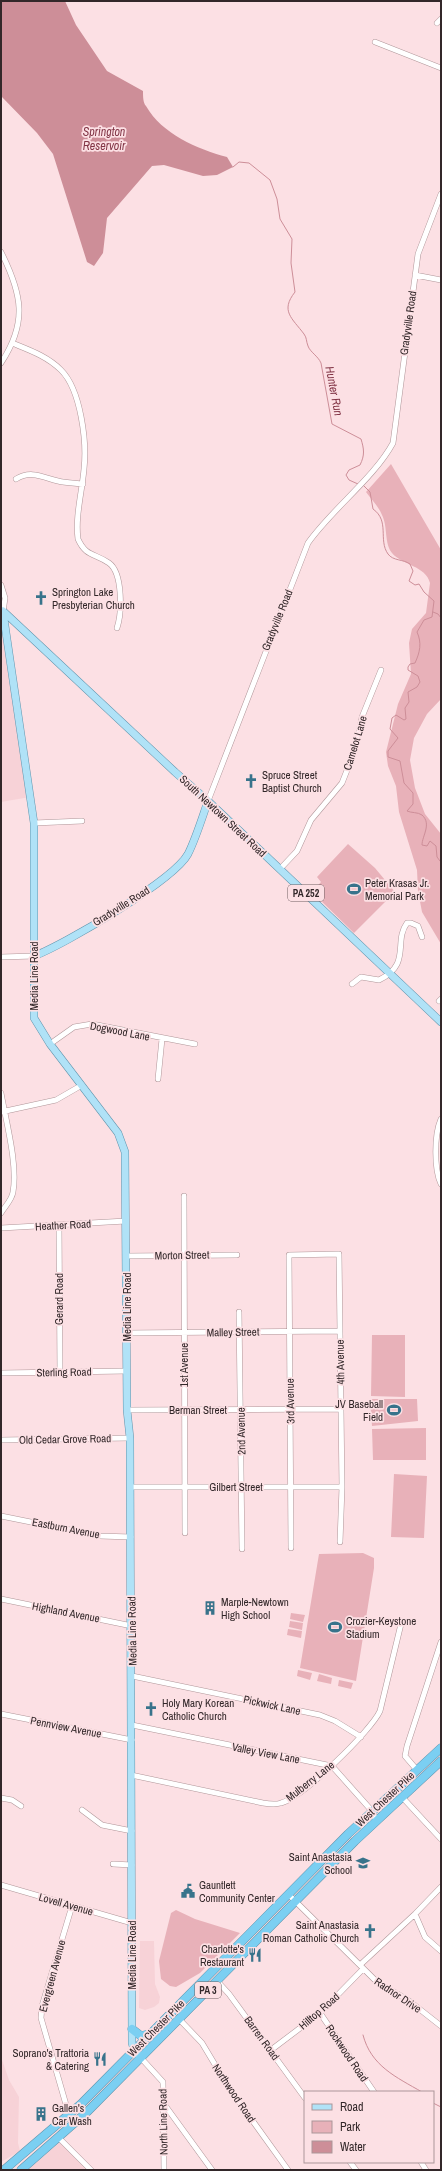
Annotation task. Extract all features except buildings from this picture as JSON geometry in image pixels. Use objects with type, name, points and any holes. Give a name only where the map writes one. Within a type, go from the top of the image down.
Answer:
[{"type":"highway","name":"West Chester Pike","points":[[4,2170],[18,2160],[68,2116],[372,1811],[441,1748]]},
{"type":"highway","name":"West Chester Pike","points":[[21,2170],[59,2138],[141,2058],[376,1820],[441,1761]]},
{"type":"highway","points":[[132,2029],[141,2036],[150,2034]]},
{"type":"highway","points":[[1,2166],[18,2160]]},
{"type":"main road","name":"South Newtown Street Road","points":[[2,611],[175,772],[208,800],[391,972],[441,1022]]},
{"type":"main road","name":"Media Line Road","points":[[2,611],[34,823],[34,1018],[50,1044],[120,1137],[124,1146],[127,1410],[130,1438],[132,1626],[132,2029],[134,2050]]},
{"type":"main road","name":"Gradyville Road","points":[[34,956],[74,936],[161,881],[176,869],[187,855],[208,800]]},
{"type":"main road","points":[[134,2050],[141,2058]]},
{"type":"street","points":[[437,23],[441,19]]},
{"type":"street","points":[[375,42],[441,68]]},
{"type":"street","name":"Gradyville Road","points":[[208,800],[308,543],[383,459],[393,443],[418,254],[441,194]]},
{"type":"street","points":[[1,252],[14,278],[19,300],[17,327],[12,344],[1,363]]},
{"type":"street","points":[[415,275],[441,280]]},
{"type":"street","points":[[12,344],[44,357],[62,370],[69,380],[83,425],[85,446],[83,484],[77,532],[78,540],[86,552],[109,563],[117,572],[120,594],[120,621],[117,628]]},
{"type":"street","points":[[16,479],[32,474],[58,481],[83,484]]},
{"type":"street","name":"Media Line Road","points":[[1,585],[5,598],[2,611]]},
{"type":"street","name":"Camelot Lane","points":[[280,869],[297,851],[310,820],[342,784],[356,750],[362,717],[381,670]]},
{"type":"street","points":[[34,823],[82,821]]},
{"type":"street","points":[[352,984],[361,976],[379,980],[391,972],[400,959],[404,929],[407,923],[418,926],[422,936]]},
{"type":"street","name":"Gradyville Road","points":[[1,957],[34,956]]},
{"type":"street","name":"Dogwood Lane","points":[[50,1044],[74,1028],[92,1024],[162,1039],[195,1044]]},
{"type":"street","points":[[158,1078],[162,1039]]},
{"type":"street","points":[[3,1112],[56,1100],[82,1085]]},
{"type":"street","points":[[1,1093],[3,1112],[12,1148],[14,1187],[11,1198],[1,1213]]},
{"type":"street","points":[[441,1120],[436,1130],[437,1176],[441,1184]]},
{"type":"street","name":"1st Avenue","points":[[184,1196],[185,1533]]},
{"type":"street","name":"Heather Road","points":[[1,1228],[126,1221]]},
{"type":"street","name":"Gerard Road","points":[[59,1225],[60,1373]]},
{"type":"street","name":"Morton Street","points":[[126,1256],[184,1254],[237,1255]]},
{"type":"street","name":"4th Avenue","points":[[288,1255],[338,1254],[342,1487],[340,1542]]},
{"type":"street","name":"3rd Avenue","points":[[288,1255],[291,1548]]},
{"type":"street","name":"2nd Avenue","points":[[239,1312],[242,1549]]},
{"type":"street","name":"Malley Street","points":[[127,1333],[340,1331]]},
{"type":"street","name":"Sterling Road","points":[[1,1373],[127,1371]]},
{"type":"street","name":"Berman Street","points":[[127,1410],[340,1409]]},
{"type":"street","name":"Old Cedar Grove Road","points":[[1,1440],[130,1438]]},
{"type":"street","name":"Gilbert Street","points":[[130,1487],[342,1487]]},
{"type":"street","name":"Eastburn Avenue","points":[[1,1516],[100,1536],[131,1537]]},
{"type":"street","name":"Highland Avenue","points":[[1,1599],[132,1626]]},
{"type":"street","name":"Mulberry Lane","points":[[132,1775],[272,1804],[281,1804],[290,1800],[332,1766],[376,1721],[380,1711],[401,1624]]},
{"type":"street","points":[[417,1770],[405,1756],[406,1746],[441,1642]]},
{"type":"street","name":"Pickwick Lane","points":[[132,1676],[320,1715],[336,1721],[361,1737]]},
{"type":"street","name":"Pennview Avenue","points":[[1,1714],[132,1740]]},
{"type":"street","name":"Valley View Lane","points":[[132,1726],[332,1766]]},
{"type":"street","points":[[332,1766],[372,1811],[376,1820]]},
{"type":"street","points":[[402,1797],[441,1840]]},
{"type":"street","points":[[1,1798],[12,1800],[21,1806]]},
{"type":"street","points":[[82,1810],[102,1825],[132,1831]]},
{"type":"street","points":[[113,1864],[132,1865]]},
{"type":"street","name":"Lovell Avenue","points":[[1,1885],[132,1923]]},
{"type":"street","name":"Hilltop Road","points":[[271,2050],[320,2013],[361,1967],[441,1887]]},
{"type":"street","name":"Radnor Drive","points":[[288,1894],[377,1982],[408,2000],[441,2026]]},
{"type":"street","name":"Evergreen Avenue","points":[[68,2116],[41,2018],[42,2006],[72,1906]]},
{"type":"street","points":[[415,1914],[426,1937],[441,1951]]},
{"type":"street","name":"Barren Road","points":[[217,1981],[229,1994],[304,2097]]},
{"type":"street","name":"Rockwood Road","points":[[320,2013],[373,2091]]},
{"type":"street","name":"Northwood Road","points":[[179,2019],[202,2043],[229,2088],[288,2170]]},
{"type":"street","name":"North Line Road","points":[[141,2058],[162,2079],[164,2104],[164,2170]]},
{"type":"street","points":[[164,2104],[212,2170]]},
{"type":"street","points":[[59,2138],[91,2170]]},
{"type":"shaded area","points":[[1,610],[30,797],[1,802]]},
{"type":"shaded area","points":[[140,1941],[154,1941],[155,1984],[160,1997],[159,2003],[154,2007],[145,2010],[139,2008]]},
{"type":"shaded area","points":[[1,2057],[9,2080],[19,2097],[18,2143],[20,2151],[1,2162]]},
{"type":"shaded area","points":[[60,2142],[86,2170],[28,2170]]},
{"type":"green space","points":[[391,464],[441,550],[441,699],[427,714],[414,738],[410,760],[415,788],[425,814],[441,834],[441,944],[422,912],[418,891],[417,870],[399,812],[396,786],[388,766],[386,752],[398,704],[411,674],[409,643],[412,629],[426,613],[430,583],[428,577],[419,569],[396,557],[392,553],[388,545],[384,520],[381,512],[366,492]]},
{"type":"green space","name":"Peter Krasas Jr. Memorial Park","points":[[348,844],[375,868],[395,892],[354,933],[312,892],[321,882],[317,877]]},
{"type":"green space","points":[[372,1335],[405,1335],[405,1397],[371,1396]]},
{"type":"green space","name":"JV Baseball Field","points":[[370,1399],[417,1399],[418,1421],[372,1426]]},
{"type":"green space","points":[[426,1428],[426,1460],[373,1460],[372,1429]]},
{"type":"green space","points":[[394,1474],[427,1476],[424,1538],[391,1537]]},
{"type":"green space","name":"Crozier-Keystone Stadium","points":[[363,1553],[374,1558],[374,1568],[356,1681],[300,1668],[319,1554]]},
{"type":"green space","points":[[291,1613],[305,1615],[303,1622],[290,1619]]},
{"type":"green space","points":[[290,1621],[303,1623],[302,1630],[289,1627]]},
{"type":"green space","points":[[288,1629],[302,1631],[301,1638],[287,1635]]},
{"type":"green space","points":[[298,1670],[312,1673],[310,1680],[297,1676]]},
{"type":"green space","points":[[319,1674],[332,1678],[331,1684],[317,1681]]},
{"type":"green space","points":[[339,1680],[353,1683],[351,1689],[338,1686]]},
{"type":"green space","points":[[176,1910],[195,1919],[240,1933],[200,1973],[176,1987],[170,1986],[161,1979],[159,1961],[171,1913]]},
{"type":"water","name":"Springton Reservoir","points":[[1,1],[65,1],[76,25],[107,71],[143,91],[145,105],[161,125],[192,145],[227,157],[233,167],[217,175],[203,176],[164,165],[152,166],[107,218],[103,253],[94,266],[87,262],[53,154],[37,133],[1,96]]},
{"type":"waterway","name":"Hunter Run","points":[[233,167],[239,162],[249,163],[270,180],[277,199],[280,219],[292,239],[291,263],[295,292],[288,304],[289,314],[305,335],[309,348],[321,363],[332,424],[361,439],[364,452],[362,461],[360,465],[349,470],[346,475],[349,480],[358,484]]},
{"type":"waterway","name":"Hunter Run","points":[[363,485],[370,492],[373,509],[381,519],[385,549],[388,554],[393,558],[410,564],[413,571],[409,581],[415,585],[419,584],[424,592],[434,601],[432,617],[424,620],[417,632],[420,644],[417,659],[415,663],[410,664],[408,667],[408,670],[418,676],[420,682],[417,687],[408,692],[409,702],[405,708],[406,719],[404,720],[396,715],[392,718],[390,729],[398,738],[388,751],[388,757],[400,761],[404,783],[413,793],[413,804],[407,811],[420,814],[425,819],[426,830],[422,845],[427,846],[430,841],[436,846],[437,857],[440,861]]},
{"type":"waterway","points":[[433,612],[438,614],[441,618]]},
{"type":"waterway","points":[[363,2035],[367,2046],[378,2063],[394,2076],[420,2091]]},
{"type":"waterway","points":[[434,2104],[441,2107]]},
{"type":"place","name":"Springton Lake Presbyterian Church","points":[[41,598]]},
{"type":"place","name":"Spruce Street Baptist Church","points":[[251,781]]},
{"type":"place","name":"Peter Krasas Jr. Memorial Park","points":[[354,889]]},
{"type":"place","name":"JV Baseball Field","points":[[394,1410]]},
{"type":"place","name":"Marple-Newtown High School","points":[[210,1608]]},
{"type":"place","name":"Crozier-Keystone Stadium","points":[[335,1627]]},
{"type":"place","name":"Holy Mary Korean Catholic Church","points":[[151,1709]]},
{"type":"place","name":"Saint Anastasia School","points":[[363,1863]]},
{"type":"place","name":"Gauntlett Community Center","points":[[188,1891]]},
{"type":"place","name":"Saint Anastasia Roman Catholic Church","points":[[370,1931]]},
{"type":"place","name":"Charlotte's Restaurant","points":[[255,1955]]},
{"type":"place","name":"Soprano's Trattoria & Catering","points":[[100,2059]]},
{"type":"place","name":"Gallen's Car Wash","points":[[41,2114]]}]
